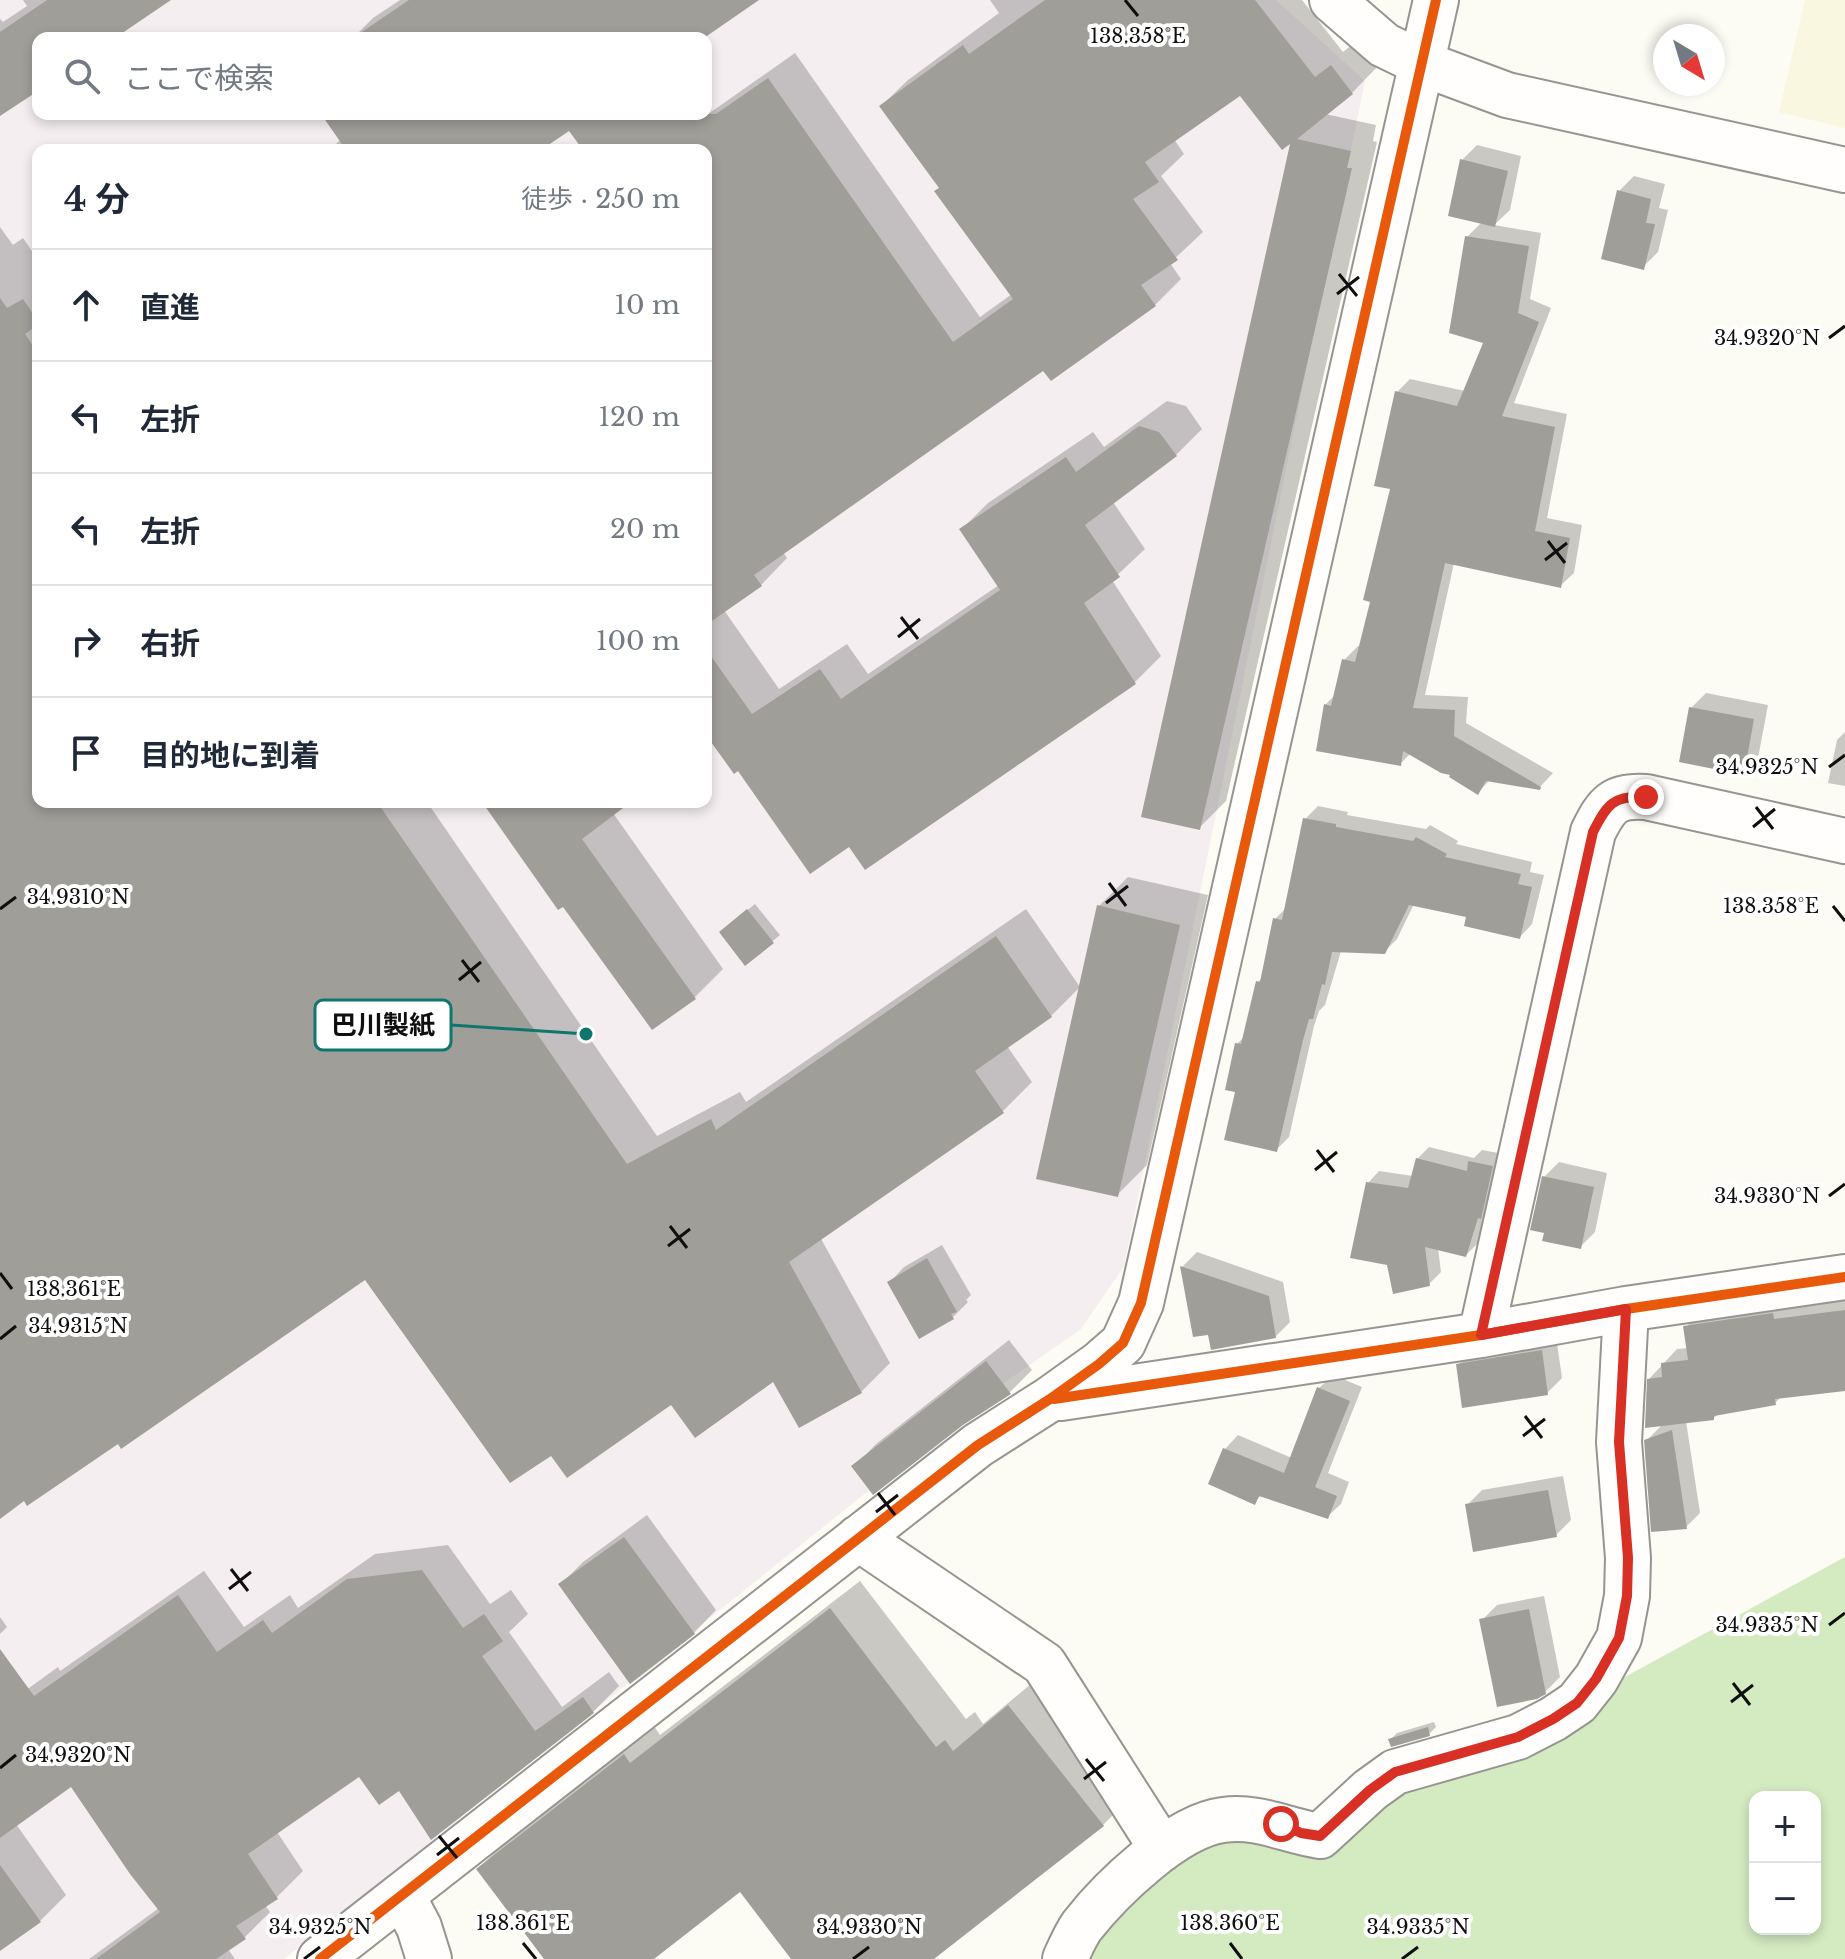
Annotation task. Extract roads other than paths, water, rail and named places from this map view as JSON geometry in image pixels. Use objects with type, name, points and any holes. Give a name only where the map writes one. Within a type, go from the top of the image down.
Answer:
[{"type":"street","points":[[1332,0],[1384,45],[1421,63],[1507,95],[1845,170]]},
{"type":"street","points":[[320,1959],[978,1445],[1050,1399],[1123,1343],[1141,1303],[1436,0]]},
{"type":"street","points":[[1481,1335],[1593,832],[1603,812],[1626,796],[1646,797],[1845,841]]},
{"type":"street","points":[[1050,1399],[1845,1277]]},
{"type":"street","points":[[1065,1959],[1081,1928],[1111,1895],[1162,1849],[1200,1825],[1224,1820],[1281,1824],[1301,1833],[1320,1836],[1370,1790],[1395,1772],[1518,1737],[1577,1703],[1596,1679],[1619,1638],[1627,1596],[1628,1558],[1619,1442],[1626,1309]]},
{"type":"street","points":[[858,1538],[1044,1664],[1162,1849]]},
{"type":"street","points":[[402,1895],[419,1927],[429,1959]]},
{"type":"place","name":"巴川製紙","points":[[586,1034]]}]
